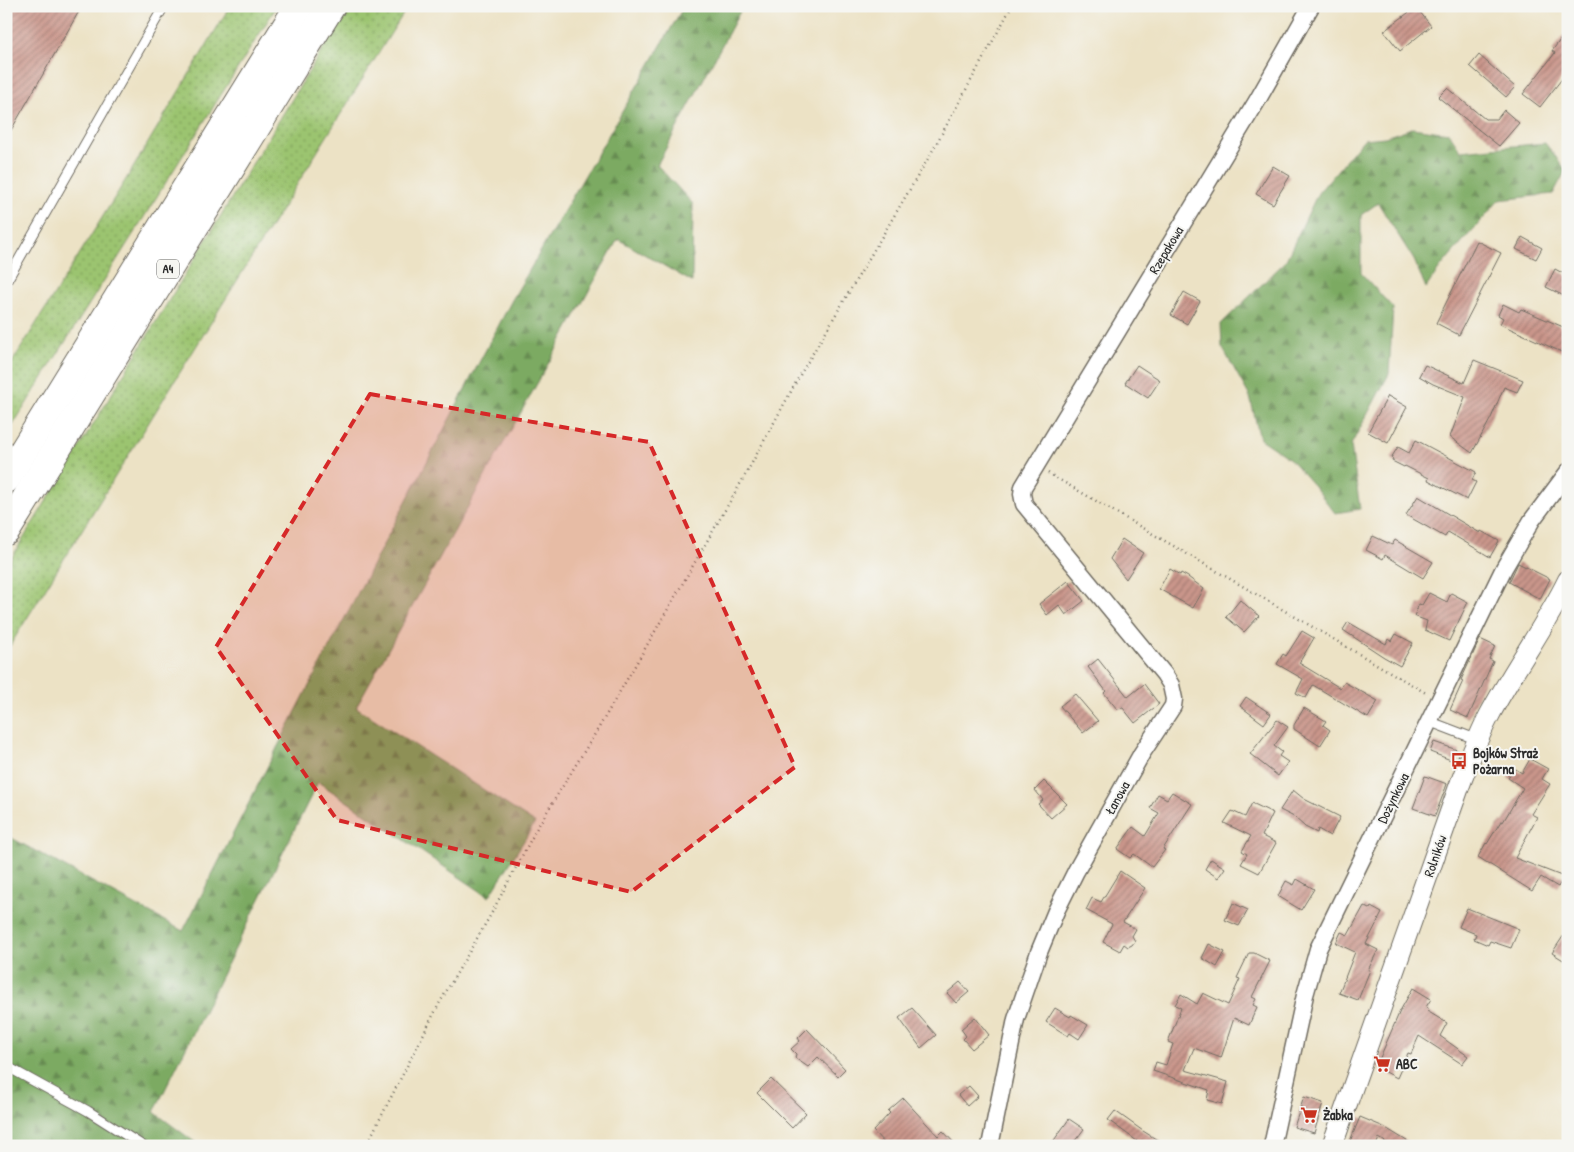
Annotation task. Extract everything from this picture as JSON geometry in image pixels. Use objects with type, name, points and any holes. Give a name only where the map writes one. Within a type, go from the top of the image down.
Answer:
[{"type":"highway","name":"A4","points":[[6,478],[299,6]]},
{"type":"highway","name":"A4","points":[[6,531],[331,6]]},
{"type":"street","name":"Rzepakowa","points":[[1022,494],[1023,487],[1251,110],[1310,6]]},
{"type":"street","name":"Dożynkowa","points":[[1272,1146],[1314,961],[1504,568],[1518,542],[1568,472]]},
{"type":"street","name":"Łanowa","points":[[990,1146],[1016,1019],[1039,952],[1056,911],[1076,871],[1142,753],[1170,712],[1174,699],[1171,685],[1164,674],[1024,504],[1022,494]]},
{"type":"street","name":"Rolników","points":[[1332,1146],[1459,787],[1478,740],[1489,716],[1568,580]]},
{"type":"lane","points":[[6,282],[164,6]]},
{"type":"lane","points":[[179,200],[140,289],[203,213]]},
{"type":"lane","points":[[38,429],[100,354],[60,443]]},
{"type":"lane","points":[[1431,722],[1478,740]]},
{"type":"lane","points":[[6,1066],[88,1111],[140,1144]]},
{"type":"path","points":[[366,1146],[439,1004],[486,923],[537,828],[584,753],[650,640],[747,472],[800,375],[929,157],[1012,6]]},
{"type":"path","points":[[1036,466],[1441,701]]},
{"type":"highlighted area","points":[[370,394],[649,442],[795,767],[631,892],[337,820],[216,647]]},
{"type":"green space","points":[[230,6],[277,6],[6,436],[6,372],[133,168]]},
{"type":"green space","points":[[349,6],[408,6],[6,652],[6,567]]},
{"type":"green space","points":[[684,6],[743,6],[657,165],[693,204],[692,282],[618,239],[356,707],[535,823],[489,897],[318,782],[154,1112],[200,1146],[6,1146],[6,835],[183,931],[312,680],[512,300]]},
{"type":"green space","points":[[1412,128],[1449,133],[1461,151],[1545,143],[1566,170],[1553,194],[1499,200],[1452,254],[1426,288],[1414,260],[1378,203],[1361,215],[1361,273],[1393,308],[1389,374],[1351,445],[1360,509],[1335,513],[1290,459],[1260,439],[1250,397],[1222,347],[1221,324],[1285,262],[1318,193],[1364,139],[1385,137]]},
{"type":"building","points":[[6,6],[82,6],[6,139]]},
{"type":"building","points":[[1416,7],[1431,26],[1400,51],[1384,31]]},
{"type":"building","points":[[1568,29],[1568,71],[1540,107],[1523,94],[1555,53],[1552,51]]},
{"type":"building","points":[[1479,55],[1515,87],[1506,97],[1470,66]]},
{"type":"building","points":[[1447,88],[1485,119],[1497,119],[1504,110],[1519,123],[1499,146],[1438,97]]},
{"type":"building","points":[[1273,166],[1290,176],[1273,204],[1256,194]]},
{"type":"building","points":[[1522,237],[1542,248],[1536,259],[1516,249]]},
{"type":"building","points":[[1477,241],[1501,253],[1459,335],[1436,323]]},
{"type":"building","points":[[1555,269],[1568,276],[1568,298],[1546,287]]},
{"type":"building","points":[[1184,292],[1200,301],[1187,324],[1171,315]]},
{"type":"building","points":[[1503,304],[1519,312],[1521,309],[1568,329],[1568,355],[1500,324],[1503,318],[1498,315]]},
{"type":"building","points":[[1474,360],[1523,380],[1517,392],[1504,387],[1491,418],[1472,453],[1450,437],[1465,397],[1419,376],[1425,365],[1464,383]]},
{"type":"building","points":[[1137,365],[1160,380],[1148,398],[1125,383]]},
{"type":"building","points":[[1388,396],[1407,407],[1388,443],[1368,432]]},
{"type":"building","points":[[1416,440],[1476,472],[1472,480],[1476,482],[1467,500],[1428,480],[1429,478],[1392,461],[1393,459],[1391,458],[1398,447],[1409,453]]},
{"type":"building","points":[[1418,496],[1480,533],[1481,531],[1499,541],[1490,557],[1448,532],[1445,537],[1406,515]]},
{"type":"building","points":[[1373,536],[1392,545],[1395,540],[1433,562],[1423,578],[1385,555],[1383,559],[1366,550]]},
{"type":"building","points":[[1122,539],[1143,553],[1126,579],[1110,559]]},
{"type":"building","points":[[1518,563],[1550,579],[1540,599],[1509,582]]},
{"type":"building","points":[[1170,569],[1188,577],[1204,589],[1193,608],[1159,589]]},
{"type":"building","points":[[1068,581],[1084,601],[1066,615],[1059,605],[1047,615],[1039,604]]},
{"type":"building","points":[[1429,593],[1447,602],[1451,593],[1468,602],[1449,641],[1425,630],[1427,621],[1414,616],[1419,604],[1422,605]]},
{"type":"building","points":[[1240,600],[1259,616],[1244,632],[1226,617]]},
{"type":"building","points":[[1348,622],[1386,644],[1388,639],[1392,641],[1396,634],[1413,643],[1400,666],[1343,630]]},
{"type":"building","points":[[1302,631],[1314,638],[1299,663],[1340,688],[1344,682],[1378,701],[1368,718],[1313,685],[1306,698],[1296,693],[1303,679],[1277,664],[1283,654],[1286,656]]},
{"type":"building","points":[[1480,639],[1495,646],[1489,659],[1493,661],[1468,718],[1450,710],[1463,681],[1461,680]]},
{"type":"building","points":[[1098,659],[1128,697],[1144,684],[1159,704],[1135,723],[1123,708],[1117,709],[1104,693],[1106,691],[1088,667]]},
{"type":"building","points":[[1075,694],[1098,721],[1083,733],[1060,706]]},
{"type":"building","points":[[1246,697],[1271,714],[1264,724],[1240,706]]},
{"type":"building","points":[[1304,708],[1326,721],[1323,725],[1330,730],[1320,746],[1294,729],[1294,725]]},
{"type":"building","points":[[1277,720],[1288,727],[1274,746],[1282,752],[1279,756],[1288,762],[1278,776],[1250,754]]},
{"type":"building","points":[[1434,742],[1460,751],[1456,762],[1430,752]]},
{"type":"building","points":[[1530,759],[1548,769],[1542,779],[1550,784],[1531,814],[1537,817],[1515,858],[1564,877],[1558,887],[1541,877],[1532,891],[1478,857],[1501,821],[1503,822],[1523,788],[1508,778],[1514,768],[1522,773]]},
{"type":"building","points":[[1425,776],[1447,784],[1435,816],[1413,808]]},
{"type":"building","points":[[1044,781],[1067,804],[1051,818],[1038,804],[1043,800],[1035,790]]},
{"type":"building","points":[[1293,790],[1304,799],[1340,817],[1330,836],[1318,829],[1317,833],[1305,827],[1294,817],[1280,810]]},
{"type":"building","points":[[1172,792],[1192,804],[1163,849],[1165,850],[1152,867],[1134,854],[1130,858],[1117,849],[1133,827],[1145,836],[1159,813],[1150,808],[1158,794],[1167,799]]},
{"type":"building","points":[[1252,803],[1273,813],[1262,836],[1276,843],[1259,873],[1241,864],[1247,854],[1242,851],[1251,836],[1224,823],[1232,811],[1245,817]]},
{"type":"building","points":[[1211,859],[1225,868],[1218,878],[1205,869]]},
{"type":"building","points":[[1120,871],[1145,888],[1123,922],[1136,929],[1132,936],[1135,941],[1128,947],[1124,944],[1120,951],[1103,942],[1112,924],[1086,910],[1092,898],[1101,902]]},
{"type":"building","points":[[1297,879],[1314,889],[1301,910],[1278,896],[1286,881],[1294,885]]},
{"type":"building","points":[[1233,903],[1248,910],[1239,926],[1225,920]]},
{"type":"building","points":[[1364,906],[1370,909],[1371,907],[1382,913],[1366,944],[1378,950],[1368,970],[1370,970],[1358,1000],[1339,993],[1355,952],[1336,943],[1341,932],[1348,935]]},
{"type":"building","points":[[1467,908],[1519,929],[1511,948],[1490,941],[1488,945],[1474,939],[1476,934],[1459,927]]},
{"type":"building","points":[[1568,929],[1568,963],[1552,953]]},
{"type":"building","points":[[1209,944],[1225,952],[1217,967],[1202,958]]},
{"type":"building","points":[[1249,953],[1254,953],[1270,961],[1252,997],[1256,999],[1253,1005],[1257,1007],[1249,1025],[1234,1018],[1221,1058],[1194,1048],[1185,1070],[1228,1082],[1222,1104],[1207,1100],[1209,1090],[1153,1071],[1156,1062],[1166,1065],[1173,1044],[1168,1042],[1181,1008],[1175,1005],[1181,994],[1197,1004],[1203,993],[1228,1005],[1240,979],[1237,978]]},
{"type":"building","points":[[960,982],[969,992],[956,1003],[947,993]]},
{"type":"building","points":[[1413,988],[1431,999],[1426,1007],[1429,1009],[1427,1011],[1447,1023],[1440,1036],[1468,1056],[1462,1064],[1419,1036],[1411,1054],[1408,1053],[1397,1078],[1376,1067],[1400,1011]]},
{"type":"building","points":[[912,1008],[936,1035],[921,1048],[899,1018]]},
{"type":"building","points":[[1055,1008],[1088,1025],[1079,1039],[1070,1033],[1068,1036],[1046,1022]]},
{"type":"building","points":[[975,1017],[989,1035],[972,1049],[963,1039],[966,1036],[961,1029]]},
{"type":"building","points":[[807,1029],[845,1069],[838,1076],[818,1057],[808,1067],[795,1058],[796,1054],[791,1049],[800,1041],[798,1038]]},
{"type":"building","points":[[771,1079],[806,1113],[792,1128],[757,1093]]},
{"type":"building","points":[[969,1086],[978,1096],[967,1106],[958,1095]]},
{"type":"building","name":"Żabka","points":[[1304,1097],[1323,1103],[1314,1133],[1294,1127]]},
{"type":"building","points":[[903,1098],[938,1136],[943,1131],[957,1146],[887,1146],[873,1131],[890,1113],[888,1111]]},
{"type":"building","points":[[1115,1111],[1167,1146],[1134,1146],[1137,1141],[1108,1120]]},
{"type":"building","points":[[1360,1117],[1384,1127],[1415,1146],[1392,1146],[1379,1138],[1376,1146],[1348,1146]]},
{"type":"building","points":[[1069,1119],[1084,1129],[1071,1146],[1050,1146]]},
{"type":"place","name":"Bojków Straż Pożarna","points":[[1459,761]]},
{"type":"place","name":"ABC","points":[[1382,1064]]},
{"type":"place","name":"Żabka","points":[[1309,1115]]}]
